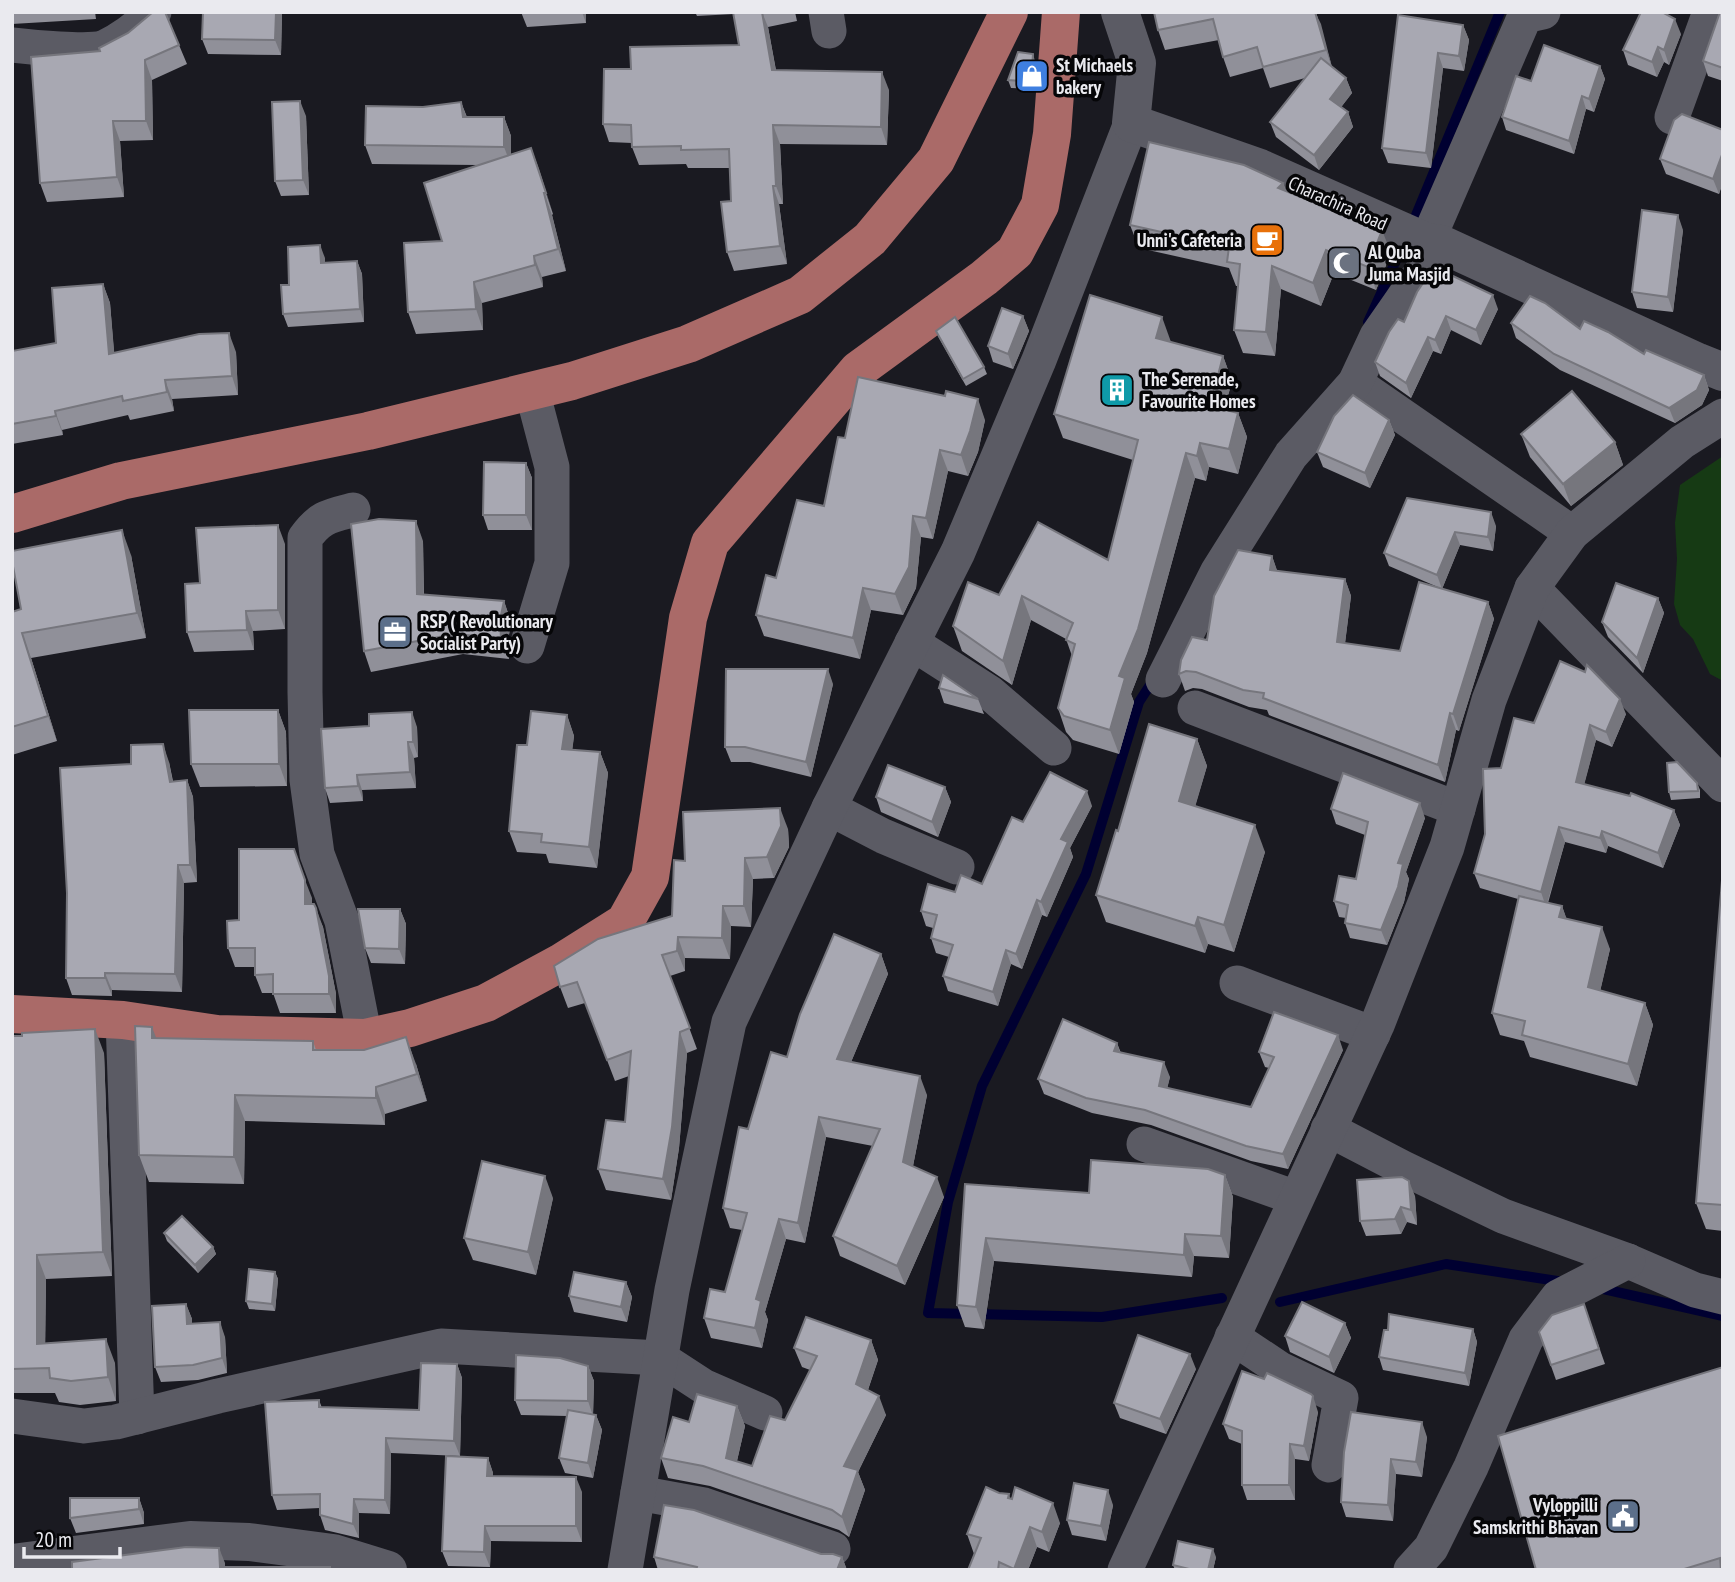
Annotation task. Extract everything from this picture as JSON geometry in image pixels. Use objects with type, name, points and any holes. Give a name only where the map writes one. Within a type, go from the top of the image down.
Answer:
[{"type":"main road","points":[[12,514],[121,481],[368,430],[572,381],[688,344],[800,295],[870,239],[936,160],[1009,12]]},
{"type":"main road","points":[[12,1014],[123,1020],[217,1034],[365,1038],[410,1028],[486,1003],[560,963],[625,922],[650,877],[688,618],[710,543],[858,370],[984,278],[1015,252],[1040,205],[1052,134],[1061,12]]},
{"type":"street","points":[[12,45],[44,49],[103,48],[155,12]]},
{"type":"street","points":[[625,1570],[672,1290],[729,1022],[830,808],[958,552],[1038,360],[1131,123],[1137,64],[1120,12]]},
{"type":"street","points":[[1163,680],[1218,571],[1291,454],[1355,383],[1377,336],[1434,243],[1525,16],[1543,12]]},
{"type":"street","points":[[1672,117],[1710,12]]},
{"type":"street","name":"Charachira Road","points":[[1131,123],[1260,168],[1723,372]]},
{"type":"street","points":[[1355,383],[1572,533]]},
{"type":"street","points":[[527,646],[552,564],[552,467],[532,391]]},
{"type":"street","points":[[1125,1570],[1373,1034],[1447,847],[1489,700],[1532,587],[1572,533],[1682,442],[1723,416]]},
{"type":"street","points":[[353,510],[328,516],[316,523],[305,538],[307,780],[317,854],[342,921],[365,1038]]},
{"type":"street","points":[[1532,587],[1723,785]]},
{"type":"street","points":[[912,643],[990,692],[1054,748]]},
{"type":"street","points":[[1195,708],[1458,809]]},
{"type":"street","points":[[830,808],[883,836],[957,867]]},
{"type":"street","points":[[1237,983],[1373,1034]]},
{"type":"street","points":[[123,1020],[137,1417]]},
{"type":"street","points":[[1328,1129],[1503,1216],[1628,1261],[1695,1290],[1723,1297]]},
{"type":"street","points":[[1144,1144],[1296,1198]]},
{"type":"street","points":[[1411,1570],[1432,1548],[1471,1467],[1526,1339],[1558,1297],[1628,1261]]},
{"type":"street","points":[[1232,1337],[1280,1369],[1341,1398],[1329,1465]]},
{"type":"street","points":[[12,1416],[84,1426],[116,1422],[441,1346],[660,1358],[703,1386],[765,1413]]},
{"type":"street","points":[[638,1493],[704,1505],[833,1549]]},
{"type":"street","points":[[36,1564],[190,1541],[249,1542],[333,1553],[388,1570]]},
{"type":"green space","points":[[1723,456],[1723,681],[1710,674],[1693,639],[1680,625],[1674,604],[1677,559],[1675,523],[1680,485]]},
{"type":"building","points":[[153,12],[165,12],[179,45],[145,60],[146,121],[113,121],[117,177],[40,183],[31,57],[100,51],[99,48],[128,33]]},
{"type":"building","points":[[203,12],[276,12],[275,40],[202,39]]},
{"type":"building","points":[[733,12],[762,12],[772,70],[882,72],[881,127],[773,125],[776,186],[773,186],[780,246],[727,252],[721,202],[731,201],[729,149],[632,147],[631,125],[603,124],[604,69],[631,69],[630,47],[739,45]]},
{"type":"building","points":[[1154,12],[1315,12],[1326,50],[1263,67],[1257,47],[1223,57],[1213,19],[1158,30]]},
{"type":"building","points":[[1641,12],[1662,12],[1675,19],[1664,50],[1658,47],[1652,62],[1623,50]]},
{"type":"building","points":[[1720,12],[1723,12],[1723,68],[1703,61]]},
{"type":"building","points":[[1398,15],[1463,25],[1459,56],[1438,53],[1426,153],[1382,148]]},
{"type":"building","points":[[1544,45],[1600,66],[1589,99],[1582,96],[1569,141],[1502,117],[1516,76],[1531,81]]},
{"type":"building","points":[[1018,52],[1033,54],[1031,82],[1008,80]]},
{"type":"building","points":[[1321,58],[1346,78],[1330,99],[1348,112],[1314,155],[1270,122]]},
{"type":"building","points":[[300,101],[303,180],[275,181],[272,102]]},
{"type":"building","points":[[461,102],[463,117],[504,117],[504,147],[365,145],[366,106],[423,107]]},
{"type":"building","points":[[1682,114],[1723,130],[1723,152],[1713,179],[1660,159],[1674,120]]},
{"type":"building","points":[[1149,142],[1244,165],[1283,183],[1278,188],[1382,230],[1368,267],[1326,250],[1313,283],[1272,266],[1266,332],[1234,330],[1240,264],[1227,262],[1229,247],[1130,225]]},
{"type":"building","points":[[531,148],[546,193],[558,249],[534,256],[535,265],[474,282],[476,309],[408,312],[404,243],[442,241],[424,183]]},
{"type":"building","points":[[1642,210],[1678,215],[1668,297],[1632,292]]},
{"type":"building","points":[[320,245],[321,263],[357,261],[360,309],[283,314],[281,285],[289,285],[288,247]]},
{"type":"building","points":[[1434,267],[1493,295],[1476,330],[1446,316],[1435,340],[1428,337],[1406,383],[1375,362],[1389,332],[1398,319],[1404,322],[1417,292]]},
{"type":"building","points":[[103,284],[109,354],[199,334],[229,333],[232,376],[165,380],[167,392],[123,401],[122,396],[55,411],[56,416],[12,424],[12,351],[56,343],[52,288]]},
{"type":"building","points":[[1090,295],[1162,317],[1156,338],[1223,356],[1210,406],[1238,413],[1229,449],[1200,443],[1197,456],[1186,453],[1138,629],[1119,676],[1125,678],[1110,730],[1064,716],[1058,708],[1075,644],[1066,640],[1073,623],[1022,596],[1003,661],[953,626],[968,582],[999,595],[1038,522],[1108,560],[1138,440],[1054,414]]},
{"type":"building","points":[[1530,296],[1545,303],[1580,329],[1584,321],[1644,354],[1646,350],[1704,375],[1697,390],[1669,408],[1554,354],[1511,323]]},
{"type":"building","points":[[1002,308],[1023,316],[1008,354],[988,346]]},
{"type":"building","points":[[955,317],[984,367],[963,379],[936,331]]},
{"type":"building","points":[[858,377],[945,396],[946,391],[978,399],[961,455],[940,450],[926,518],[913,516],[909,567],[895,594],[863,588],[853,638],[756,615],[766,575],[776,578],[797,500],[824,506],[838,437],[845,438]]},
{"type":"building","points":[[1572,391],[1615,442],[1563,484],[1521,434]]},
{"type":"building","points":[[1353,395],[1389,420],[1365,473],[1317,452],[1334,416]]},
{"type":"building","points":[[484,462],[526,463],[526,515],[483,515]]},
{"type":"building","points":[[1407,498],[1491,512],[1488,537],[1455,532],[1437,575],[1384,553]]},
{"type":"building","points":[[379,519],[416,521],[417,594],[504,601],[500,620],[501,638],[455,634],[364,651],[351,524]]},
{"type":"building","points":[[278,525],[278,610],[246,611],[247,630],[187,632],[185,584],[200,583],[196,528]]},
{"type":"building","points":[[122,530],[137,613],[22,633],[48,716],[12,727],[12,612],[21,609],[12,551]]},
{"type":"building","points":[[1238,550],[1272,556],[1270,570],[1345,579],[1337,642],[1400,651],[1419,582],[1488,602],[1453,714],[1450,713],[1438,765],[1263,698],[1264,693],[1243,690],[1196,672],[1186,671],[1179,674],[1181,660],[1192,637],[1207,640],[1214,596]]},
{"type":"building","points":[[1616,583],[1658,598],[1637,658],[1602,622]]},
{"type":"building","points":[[1560,661],[1585,672],[1587,665],[1620,699],[1606,732],[1590,725],[1576,782],[1630,796],[1631,793],[1674,810],[1658,853],[1602,831],[1600,838],[1559,827],[1541,892],[1474,873],[1485,834],[1483,769],[1501,768],[1514,718],[1534,723]]},
{"type":"building","points":[[726,669],[828,669],[806,762],[745,747],[725,747]]},
{"type":"building","points":[[943,675],[978,699],[939,688]]},
{"type":"building","points":[[189,710],[278,710],[279,764],[191,764]]},
{"type":"building","points":[[531,711],[567,715],[562,749],[600,752],[589,847],[541,842],[542,834],[509,831],[517,745],[527,745]]},
{"type":"building","points":[[412,712],[413,742],[408,742],[410,772],[357,775],[358,786],[325,788],[321,729],[369,726],[369,714]]},
{"type":"building","points":[[1149,724],[1197,739],[1179,801],[1255,825],[1224,925],[1198,917],[1195,926],[1096,895]]},
{"type":"building","points":[[163,744],[170,782],[187,780],[190,865],[178,865],[175,974],[105,973],[105,978],[66,978],[67,893],[60,768],[131,764],[131,745]]},
{"type":"building","points":[[1677,762],[1697,783],[1698,791],[1669,792],[1667,763]]},
{"type":"building","points":[[888,765],[945,787],[932,822],[876,797]]},
{"type":"building","points":[[1050,772],[1087,791],[1061,839],[1068,842],[1041,902],[1037,900],[1016,954],[1006,950],[993,992],[943,976],[953,945],[931,938],[937,915],[921,911],[928,884],[955,892],[961,875],[982,884],[1012,817],[1023,822]]},
{"type":"building","points":[[1343,773],[1420,803],[1398,863],[1403,864],[1398,887],[1381,930],[1345,923],[1348,905],[1334,901],[1339,876],[1356,879],[1368,822],[1331,809]]},
{"type":"building","points":[[780,808],[781,826],[767,857],[745,858],[744,906],[723,906],[722,938],[678,937],[677,951],[662,955],[690,1028],[680,1032],[672,1127],[663,1179],[598,1169],[606,1120],[625,1122],[631,1051],[607,1060],[577,982],[560,987],[554,966],[598,939],[672,916],[674,860],[685,861],[683,812]]},
{"type":"building","points":[[239,849],[294,849],[305,880],[305,904],[314,904],[316,908],[329,976],[329,994],[273,994],[273,974],[255,975],[255,948],[228,948],[227,921],[239,920]]},
{"type":"building","points":[[1723,868],[1723,1205],[1696,1203]]},
{"type":"building","points":[[1519,896],[1562,906],[1559,917],[1602,927],[1588,987],[1645,1003],[1628,1064],[1522,1035],[1525,1021],[1492,1013]]},
{"type":"building","points":[[358,909],[400,909],[399,949],[365,948]]},
{"type":"building","points":[[834,934],[881,954],[837,1059],[920,1076],[903,1162],[937,1177],[897,1266],[833,1236],[880,1129],[819,1117],[798,1223],[779,1219],[756,1299],[761,1301],[755,1328],[704,1318],[710,1289],[725,1292],[747,1213],[723,1208],[739,1127],[748,1129],[771,1052],[787,1057],[800,1014]]},
{"type":"building","points":[[1274,1012],[1338,1035],[1283,1154],[1246,1146],[1145,1110],[1086,1098],[1038,1079],[1063,1019],[1117,1043],[1114,1051],[1164,1062],[1159,1086],[1251,1107],[1274,1057],[1259,1052]]},
{"type":"building","points":[[135,1026],[152,1027],[152,1038],[313,1041],[313,1050],[364,1050],[406,1037],[417,1074],[376,1087],[376,1098],[235,1095],[234,1157],[139,1155]]},
{"type":"building","points":[[95,1029],[103,1252],[37,1255],[37,1344],[106,1339],[108,1377],[71,1381],[50,1378],[49,1368],[12,1369],[12,1036],[22,1036],[22,1033]]},
{"type":"building","points":[[1091,1160],[1208,1169],[1225,1175],[1221,1236],[1185,1234],[1184,1255],[986,1238],[976,1307],[957,1305],[965,1184],[1089,1193]]},
{"type":"building","points":[[482,1161],[545,1176],[528,1252],[464,1238]]},
{"type":"building","points":[[1402,1177],[1409,1181],[1411,1210],[1401,1207],[1395,1219],[1360,1221],[1357,1180]]},
{"type":"building","points":[[182,1216],[213,1247],[195,1265],[164,1233]]},
{"type":"building","points":[[249,1269],[275,1272],[272,1304],[246,1301]]},
{"type":"building","points":[[574,1272],[626,1282],[621,1307],[569,1296]]},
{"type":"building","points":[[1302,1302],[1345,1323],[1329,1357],[1285,1336]]},
{"type":"building","points":[[186,1304],[187,1324],[220,1322],[222,1358],[193,1365],[155,1367],[152,1306]]},
{"type":"building","points":[[1584,1304],[1599,1349],[1551,1365],[1539,1332],[1552,1315]]},
{"type":"building","points":[[1389,1314],[1473,1329],[1465,1373],[1379,1357],[1384,1330],[1388,1330]]},
{"type":"building","points":[[806,1317],[871,1340],[856,1384],[879,1396],[844,1466],[858,1470],[842,1517],[832,1510],[703,1466],[661,1458],[673,1417],[689,1422],[697,1394],[737,1406],[726,1458],[752,1466],[770,1416],[785,1420],[817,1356],[794,1348]]},
{"type":"building","points":[[1138,1335],[1190,1354],[1160,1419],[1114,1403]]},
{"type":"building","points":[[516,1355],[560,1358],[588,1366],[588,1401],[515,1400]]},
{"type":"building","points":[[421,1363],[457,1364],[454,1441],[386,1438],[385,1500],[354,1499],[353,1524],[320,1515],[320,1494],[272,1495],[265,1402],[319,1400],[319,1407],[419,1410]]},
{"type":"building","name":"Vyloppilli Samskrithi Bhavan","points":[[1723,1367],[1723,1570],[1720,1558],[1681,1570],[1536,1570],[1498,1436]]},
{"type":"building","points":[[1242,1371],[1264,1379],[1267,1373],[1313,1396],[1304,1446],[1290,1444],[1289,1485],[1242,1485],[1242,1431],[1223,1424]]},
{"type":"building","points":[[568,1410],[596,1415],[588,1463],[559,1458]]},
{"type":"building","points":[[1351,1412],[1422,1422],[1416,1462],[1391,1459],[1388,1505],[1341,1502],[1344,1452]]},
{"type":"building","points":[[446,1456],[488,1458],[487,1476],[576,1477],[576,1526],[485,1526],[484,1552],[442,1551]]},
{"type":"building","points":[[1074,1483],[1108,1490],[1101,1526],[1067,1520]]},
{"type":"building","points":[[986,1487],[1009,1494],[1008,1498],[1012,1499],[1015,1487],[1053,1503],[1042,1532],[1030,1527],[1014,1569],[999,1562],[998,1570],[968,1570],[981,1538],[967,1534]]},
{"type":"building","points":[[70,1498],[139,1498],[139,1509],[70,1518]]},
{"type":"building","points":[[664,1505],[694,1510],[821,1554],[842,1557],[837,1570],[696,1570],[697,1567],[654,1557]]},
{"type":"building","points":[[1178,1541],[1213,1549],[1208,1570],[1193,1570],[1173,1565]]},
{"type":"building","points":[[186,1547],[219,1548],[220,1567],[330,1567],[330,1570],[72,1570],[72,1562]]},
{"type":"waterway","points":[[1414,220],[1500,12]]},
{"type":"waterway","points":[[1368,322],[1403,245]]},
{"type":"waterway","points":[[1154,679],[1139,702],[1086,874],[982,1086],[948,1202],[928,1313],[1102,1317],[1222,1298]]},
{"type":"waterway","points":[[1280,1302],[1446,1264],[1564,1282]]},
{"type":"waterway","points":[[1599,1288],[1723,1316]]},
{"type":"place","name":"St Michaels bakery","points":[[1032,76]]},
{"type":"place","name":"Unni's Cafeteria","points":[[1267,240]]},
{"type":"place","name":"Al Quba Juma Masjid","points":[[1344,263]]},
{"type":"place","name":"The Serenade, Favourite Homes","points":[[1117,390]]},
{"type":"place","name":"RSP ( Revolutionary Socialist Party)","points":[[395,632]]},
{"type":"place","name":"Vyloppilli Samskrithi Bhavan","points":[[1623,1516]]}]
